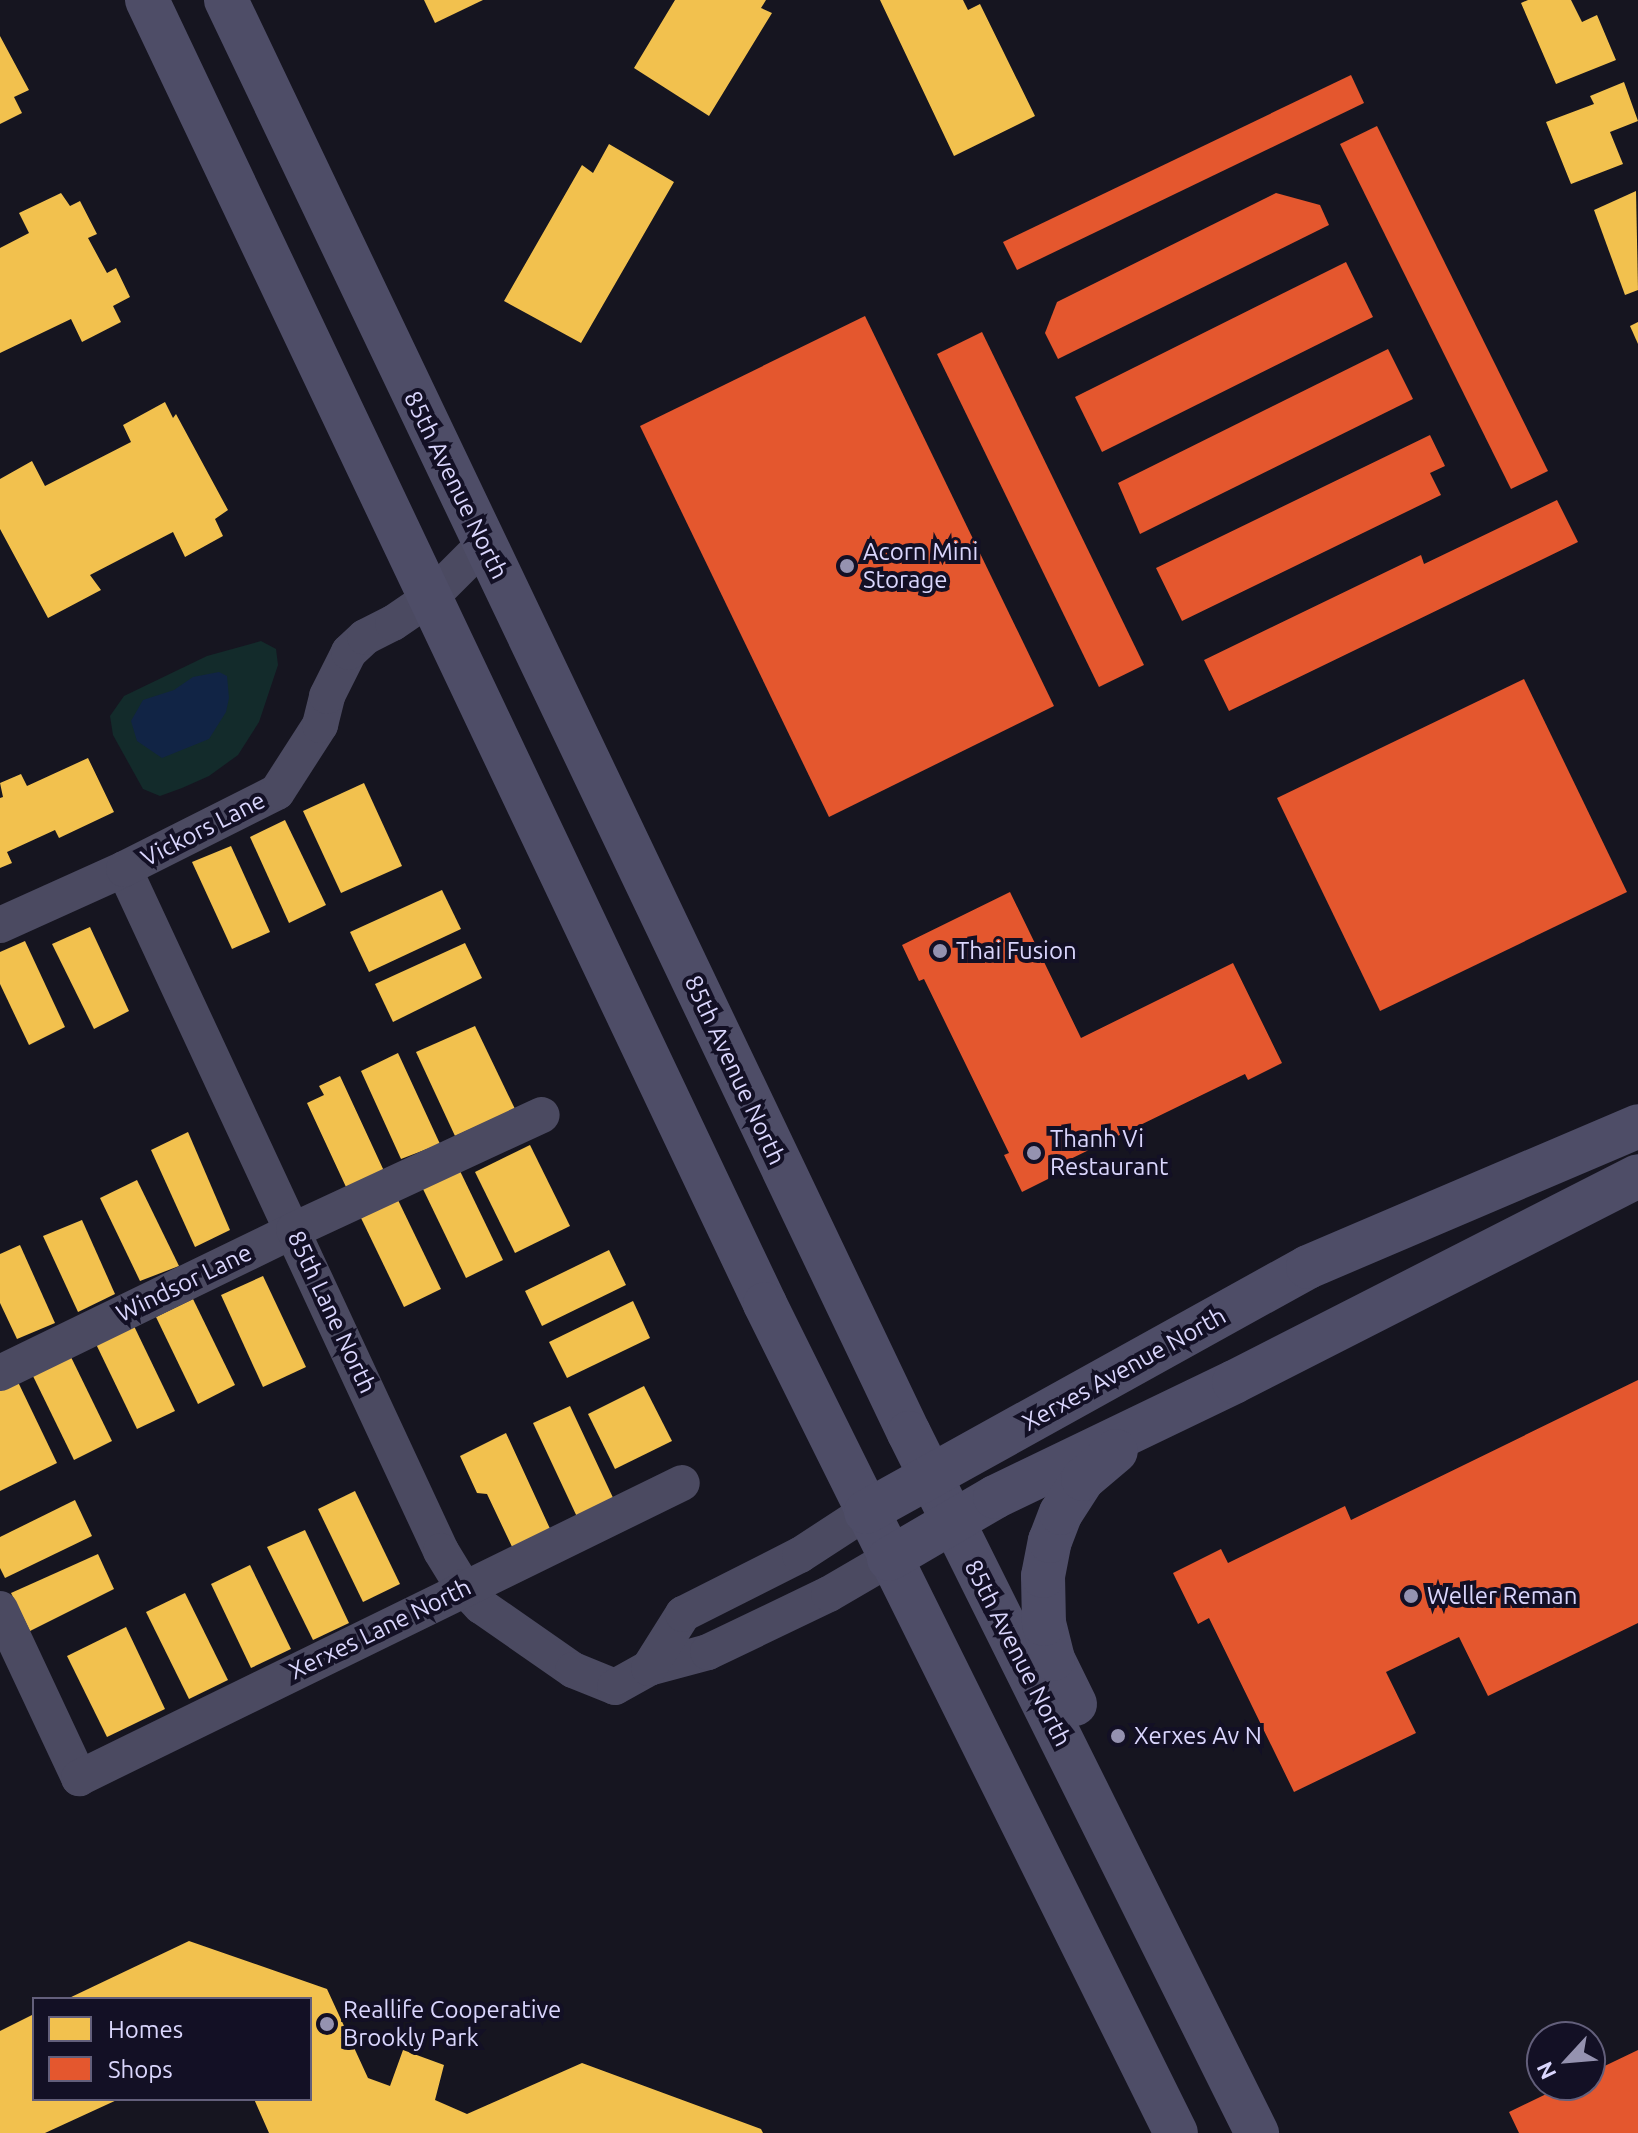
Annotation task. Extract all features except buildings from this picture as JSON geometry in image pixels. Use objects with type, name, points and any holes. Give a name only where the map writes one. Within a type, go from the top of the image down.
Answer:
[{"type":"main road","points":[[147,0],[866,1512],[1176,2133]]},
{"type":"main road","name":"85th Avenue North","points":[[226,0],[951,1521],[1257,2133]]},
{"type":"main road","name":"Xerxes Avenue North","points":[[866,1512],[1308,1267],[1638,1126]]},
{"type":"main road","name":"Xerxes Avenue North","points":[[889,1559],[951,1521],[1638,1176]]},
{"type":"main road","points":[[1145,1425],[1083,1479],[1061,1513],[1050,1541],[1043,1576],[1044,1624],[1053,1659],[1139,1828],[1159,1937]]},
{"type":"street","name":"Vickors Lane","points":[[0,925],[124,869],[277,792],[320,725],[327,696],[349,652],[365,637],[393,623],[431,597],[485,543]]},
{"type":"street","name":"85th Lane North","points":[[124,869],[441,1551],[463,1587],[481,1606],[573,1670],[615,1687]]},
{"type":"street","name":"Windsor Lane","points":[[0,1373],[294,1230],[542,1115]]},
{"type":"street","name":"Xerxes Lane North","points":[[0,1609],[79,1778],[463,1587],[682,1483]]},
{"type":"street","name":"Xerxes Avenue North","points":[[649,1668],[683,1614],[800,1555],[866,1512]]},
{"type":"street","name":"Xerxes Avenue North","points":[[615,1687],[649,1668],[708,1652],[829,1594],[889,1559]]},
{"type":"green space","points":[[261,641],[276,649],[278,665],[259,722],[238,755],[209,776],[160,796],[143,789],[113,735],[110,716],[124,696],[207,656]]},
{"type":"water","points":[[219,672],[227,676],[229,698],[226,712],[209,739],[162,758],[137,741],[131,721],[143,700],[174,690],[193,677]]},
{"type":"place","name":"Acorn Mini Storage","points":[[847,566]]},
{"type":"place","name":"Thai Fusion","points":[[940,951]]},
{"type":"place","name":"Thanh Vi Restaurant","points":[[1034,1153]]},
{"type":"place","name":"Weller Reman","points":[[1411,1596]]},
{"type":"place","name":"Xerxes Av N","points":[[1118,1736]]},
{"type":"place","name":"Reallife Cooperative Brookly Park","points":[[327,2024]]}]
